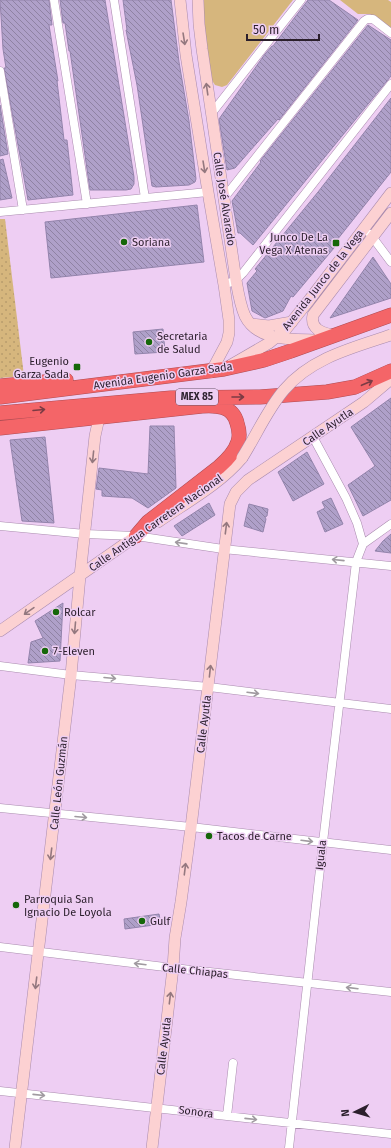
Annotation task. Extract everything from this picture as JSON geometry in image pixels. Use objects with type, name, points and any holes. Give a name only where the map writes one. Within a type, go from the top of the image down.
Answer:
[{"type":"highway","name":"Avenida Eugenio Garza Sada","points":[[0,397],[218,370],[264,360],[391,315]]},
{"type":"highway","name":"Avenida Eugenio Garza Sada","points":[[0,414],[139,400],[268,396],[327,392],[355,387],[391,371]]},
{"type":"highway","points":[[0,386],[84,379],[112,383]]},
{"type":"highway","points":[[172,398],[189,407]]},
{"type":"highway","points":[[103,418],[139,400]]},
{"type":"highway","points":[[0,428],[103,418],[189,407],[216,406],[228,409],[233,413],[238,427],[239,441],[235,450],[219,467],[154,517],[136,536]]},
{"type":"street","points":[[54,0],[86,204]]},
{"type":"street","points":[[114,0],[145,198]]},
{"type":"street","name":"Calle José Alvarado","points":[[180,0],[181,24],[229,320],[229,333],[218,370]]},
{"type":"street","name":"Calle José Alvarado","points":[[198,0],[199,24],[211,114],[236,280],[242,306],[249,323]]},
{"type":"street","points":[[211,114],[301,0]]},
{"type":"street","points":[[224,198],[366,19],[373,19],[391,33]]},
{"type":"street","points":[[0,71],[23,210]]},
{"type":"street","points":[[224,285],[236,280],[243,273],[391,84]]},
{"type":"street","points":[[201,150],[216,148]]},
{"type":"street","points":[[0,212],[208,192]]},
{"type":"street","name":"Avenida Junco de la Vega","points":[[218,370],[277,337],[292,322],[391,193]]},
{"type":"street","name":"Avenida Junco de la Vega","points":[[333,335],[325,334],[317,330],[313,323],[313,315],[391,214]]},
{"type":"street","points":[[365,227],[391,262]]},
{"type":"street","points":[[249,323],[269,326],[292,322]]},
{"type":"street","points":[[249,323],[262,333],[277,337],[318,340]]},
{"type":"street","name":"Calle Antigua Carretera Nacional","points":[[0,631],[136,536],[216,483],[242,458],[278,398],[299,375],[308,368],[329,356],[391,335]]},
{"type":"street","name":"Calle Ayutla","points":[[152,1148],[173,968],[175,938],[191,827],[230,504],[236,492],[248,480],[364,402],[391,379]]},
{"type":"street","name":"Calle León Guzmán","points":[[15,1148],[56,814],[95,436],[103,418]]},
{"type":"street","points":[[313,437],[346,498],[357,523],[362,544],[391,524]]},
{"type":"street","points":[[0,526],[85,534],[136,536],[224,549],[391,566]]},
{"type":"street","name":"Iguala","points":[[289,1148],[356,562],[362,544]]},
{"type":"street","points":[[0,666],[71,675],[208,687],[391,709]]},
{"type":"street","points":[[0,808],[191,827],[391,850]]},
{"type":"street","name":"Calle Chiapas","points":[[0,947],[391,992]]},
{"type":"street","points":[[227,1116],[233,1063]]},
{"type":"street","name":"Sonora","points":[[0,1090],[391,1134]]},
{"type":"shaded area","points":[[204,0],[293,0],[227,85],[222,87],[215,85],[209,76],[203,24]]},
{"type":"shaded area","points":[[340,0],[388,0],[391,2],[391,31],[370,14],[358,14]]},
{"type":"shaded area","points":[[0,219],[5,219],[24,376],[0,378]]},
{"type":"building","points":[[0,0],[49,0],[52,25],[49,25],[58,81],[64,140],[67,140],[73,195],[28,200],[4,68],[6,68],[3,49]]},
{"type":"building","points":[[60,0],[105,0],[134,177],[134,184],[131,189],[90,190],[70,51],[65,23],[63,23]]},
{"type":"building","points":[[123,0],[171,0],[196,179],[195,182],[189,185],[152,186],[137,85],[126,30]]},
{"type":"building","points":[[308,0],[329,0],[358,20],[279,120],[278,119],[235,168],[227,170],[219,119],[265,54],[273,46]]},
{"type":"building","points":[[368,25],[391,40],[391,76],[253,245],[240,233],[238,233],[232,201],[261,162],[260,161]]},
{"type":"building","points":[[391,98],[391,172],[337,240],[339,242],[293,297],[291,296],[283,311],[265,318],[252,311],[247,283],[257,271],[255,269],[318,192]]},
{"type":"building","points":[[0,105],[8,154],[0,156]]},
{"type":"building","points":[[3,159],[12,198],[0,200],[0,160]]},
{"type":"building","name":"Soriana","points":[[197,205],[204,262],[51,278],[45,222]]},
{"type":"building","points":[[373,257],[391,284],[391,298],[330,318]]},
{"type":"building","name":"Secretaria de Salud","points":[[163,329],[165,352],[135,354],[133,332]]},
{"type":"building","points":[[391,398],[391,500],[363,516],[348,485],[375,466],[351,427]]},
{"type":"building","points":[[150,426],[174,426],[176,488],[148,508],[132,498],[102,496],[102,490],[96,489],[99,468],[148,474]]},
{"type":"building","points":[[45,437],[54,523],[22,521],[10,440]]},
{"type":"building","points":[[307,452],[324,484],[293,501],[278,472]]},
{"type":"building","points":[[331,498],[343,524],[325,532],[317,512],[325,508],[322,502]]},
{"type":"building","points":[[209,503],[215,515],[182,536],[174,526]]},
{"type":"building","points":[[249,504],[268,509],[267,516],[265,517],[266,519],[263,532],[244,526]]},
{"type":"building","points":[[391,534],[391,553],[375,551],[383,541]]},
{"type":"building","points":[[63,603],[60,661],[28,663],[31,642],[43,638],[35,621]]},
{"type":"building","name":"Gulf","points":[[159,914],[161,924],[125,929],[124,919]]},
{"type":"place","name":"Soriana","points":[[124,242]]},
{"type":"place","name":"Junco De La Vega X Atenas","points":[[336,243]]},
{"type":"place","name":"Secretaria de Salud","points":[[149,342]]},
{"type":"place","name":"Eugenio Garza Sada","points":[[77,367]]},
{"type":"place","name":"Rolcar","points":[[56,612]]},
{"type":"place","name":"7-Eleven","points":[[45,651]]},
{"type":"place","name":"Tacos de Carne","points":[[209,836]]},
{"type":"place","name":"Parroquia San Ignacio De Loyola","points":[[16,905]]},
{"type":"place","name":"Gulf","points":[[142,921]]}]
